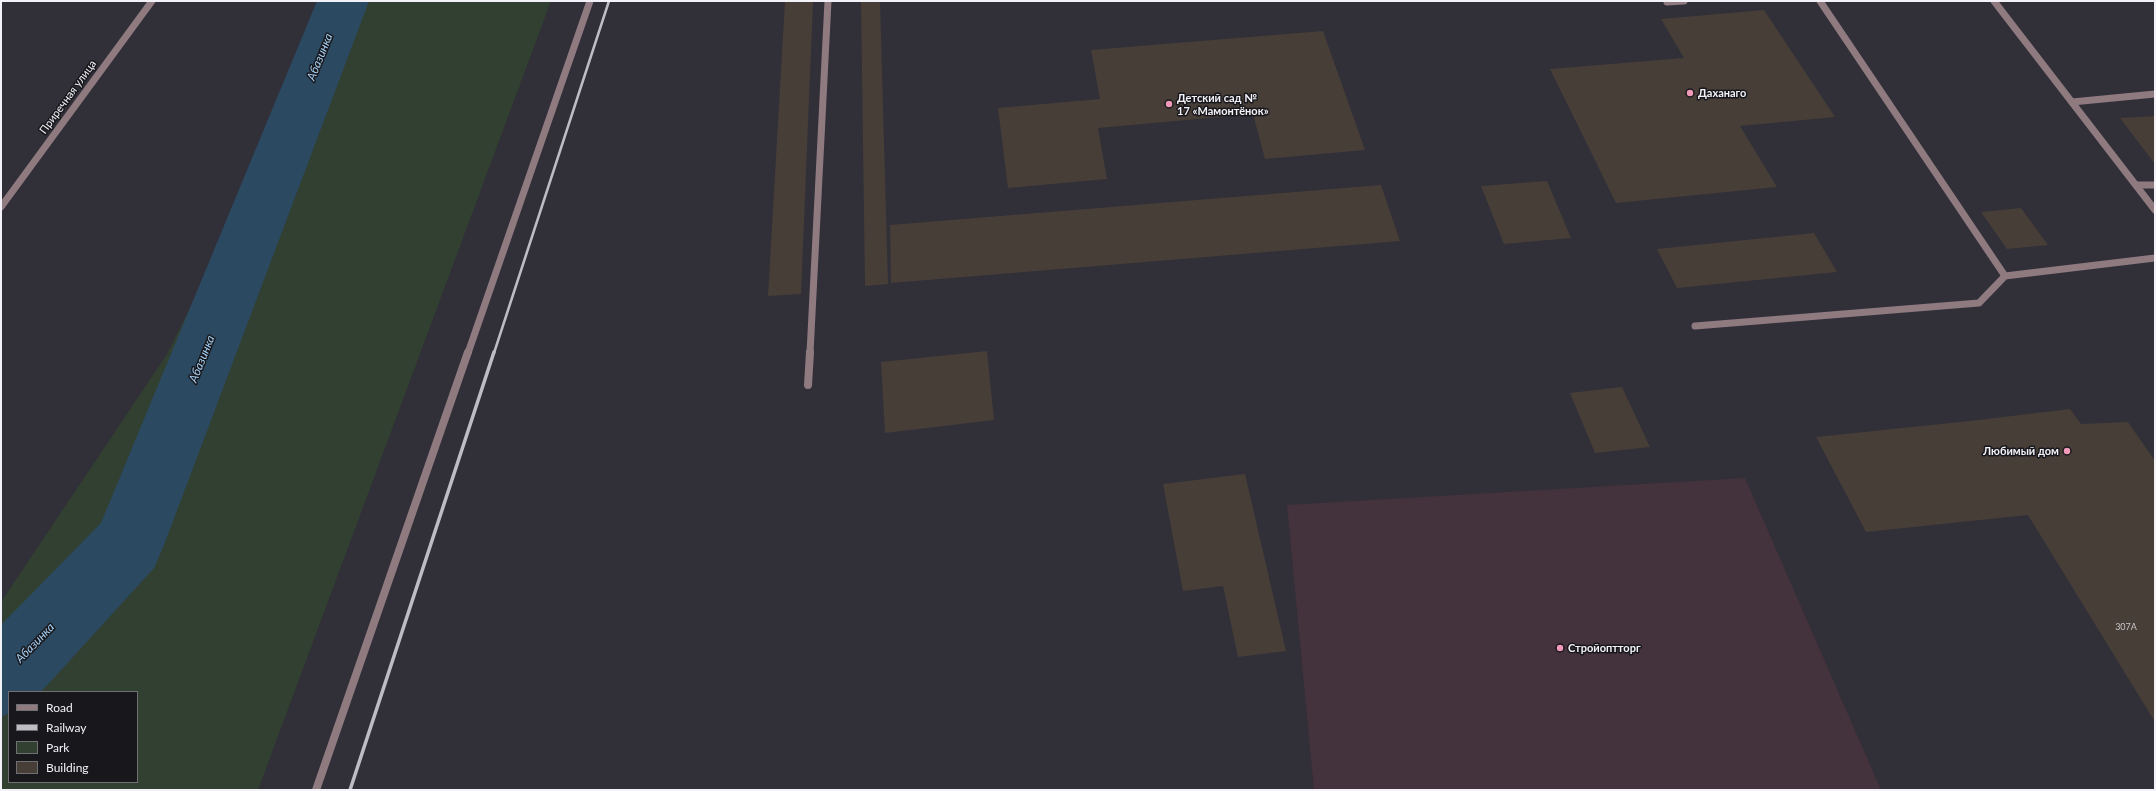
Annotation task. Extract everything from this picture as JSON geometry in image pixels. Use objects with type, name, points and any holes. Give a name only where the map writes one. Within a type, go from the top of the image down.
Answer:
[{"type":"street","name":"Приречная улица","points":[[1,207],[152,1]]},
{"type":"street","points":[[316,790],[590,1]]},
{"type":"street","points":[[808,385],[828,1]]},
{"type":"street","points":[[1667,2],[1684,1]]},
{"type":"street","points":[[1820,1],[2005,276]]},
{"type":"street","points":[[1994,1],[2155,210]]},
{"type":"street","points":[[2072,102],[2155,94]]},
{"type":"street","points":[[2136,185],[2155,184]]},
{"type":"street","points":[[1695,326],[1979,303],[2005,276],[2155,258]]},
{"type":"shaded area","name":"Стройоптторг","points":[[1745,478],[1881,790],[1314,790],[1287,505]]},
{"type":"green space","points":[[343,1],[551,1],[258,790],[1,790],[1,602],[167,354]]},
{"type":"building","points":[[785,1],[813,1],[801,294],[768,296]]},
{"type":"building","points":[[861,1],[880,1],[888,284],[865,286]]},
{"type":"building","name":"Даханаго","points":[[1764,10],[1835,117],[1740,126],[1777,187],[1616,203],[1550,69],[1684,58],[1661,19]]},
{"type":"building","points":[[1323,31],[1365,150],[1265,159],[1253,114],[1098,128],[1107,179],[1008,188],[998,108],[1100,99],[1091,50]]},
{"type":"building","points":[[2155,116],[2155,164],[2120,118]]},
{"type":"building","points":[[1547,181],[1571,238],[1504,244],[1481,186]]},
{"type":"building","points":[[1381,185],[1400,241],[891,283],[890,225]]},
{"type":"building","points":[[2021,208],[2048,245],[2007,249],[1981,212]]},
{"type":"building","points":[[1814,233],[1837,272],[1677,288],[1657,249]]},
{"type":"building","points":[[987,351],[994,420],[885,433],[881,362]]},
{"type":"building","points":[[1622,387],[1650,447],[1595,453],[1570,393]]},
{"type":"building","points":[[2070,409],[2081,424],[2128,422],[2155,461],[2155,722],[2028,515],[1866,532],[1816,437]]},
{"type":"building","points":[[1245,474],[1286,651],[1238,657],[1223,586],[1183,591],[1163,484]]},
{"type":"waterway","name":"Абазинка","points":[[1,679],[128,545],[343,1]]},
{"type":"railway","points":[[494,353],[609,1]]},
{"type":"railway","points":[[350,790],[494,352]]},
{"type":"place","name":"Даханаго","points":[[1690,93]]},
{"type":"place","name":"Детский сад № 17 «Мамонтёнок»","points":[[1169,104]]},
{"type":"place","name":"Любимый дом","points":[[2067,451]]},
{"type":"place","name":"Стройоптторг","points":[[1560,648]]}]
